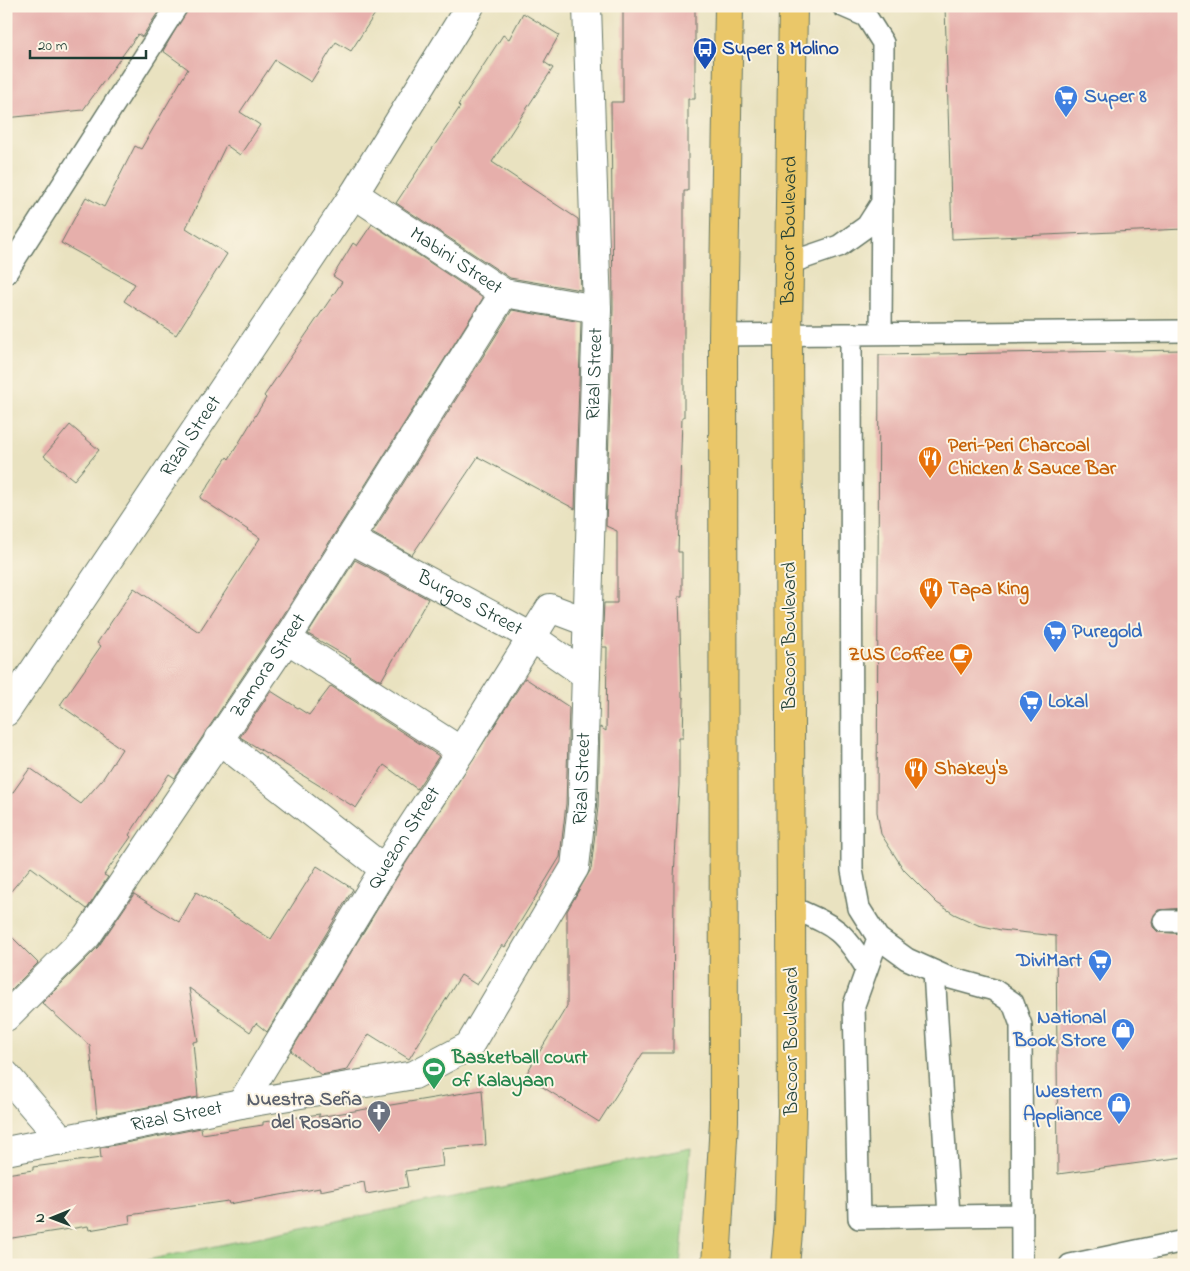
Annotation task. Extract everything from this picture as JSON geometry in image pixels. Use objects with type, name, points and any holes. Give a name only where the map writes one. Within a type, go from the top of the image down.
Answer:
[{"type":"main road","points":[[716,1265],[724,1121],[723,335],[729,6]]},
{"type":"main road","name":"Bacoor Boulevard","points":[[785,1265],[789,1222],[792,1112],[788,335],[793,6]]},
{"type":"street","name":"Rizal Street","points":[[6,712],[354,194],[470,6]]},
{"type":"street","name":"Rizal Street","points":[[6,1151],[241,1104],[414,1074],[469,1046],[576,867],[582,805],[596,309],[587,6]]},
{"type":"street","name":"Mabini Street","points":[[354,194],[504,293],[596,309]]},
{"type":"street","name":"Zamora Street","points":[[6,1017],[88,936],[218,739],[287,639],[504,293]]},
{"type":"street","name":"Burgos Street","points":[[350,539],[530,636],[586,676]]},
{"type":"street","name":"Quezon Street","points":[[241,1104],[384,869],[461,752],[530,636],[550,608],[587,622]]},
{"type":"street","points":[[287,639],[461,752]]},
{"type":"street","points":[[218,739],[384,869]]},
{"type":"street","points":[[6,1075],[63,1141]]},
{"type":"lane","points":[[6,273],[177,6]]},
{"type":"lane","points":[[843,6],[866,16],[883,43],[881,332]]},
{"type":"lane","points":[[789,263],[839,246],[867,226],[883,200]]},
{"type":"lane","points":[[723,335],[881,332],[1184,331]]},
{"type":"lane","points":[[851,334],[852,870],[859,908],[878,938],[907,959],[947,977],[994,990],[1013,1003],[1021,1024],[1022,1265]]},
{"type":"lane","points":[[791,907],[833,926],[848,939],[867,969]]},
{"type":"lane","points":[[878,938],[854,1005],[859,1218],[1022,1215]]},
{"type":"lane","points":[[934,971],[949,1216]]},
{"type":"lane","points":[[1070,1265],[1184,1241]]},
{"type":"green space","points":[[691,1148],[680,1265],[123,1265]]},
{"type":"building","points":[[6,6],[162,6],[142,37],[138,34],[83,110],[6,118]]},
{"type":"building","points":[[189,6],[380,6],[351,51],[336,42],[311,82],[275,60],[240,112],[260,125],[240,155],[226,145],[186,228],[227,254],[176,335],[124,301],[135,284],[61,243],[86,197],[104,207],[135,146],[141,149],[188,69],[163,51]]},
{"type":"building","points":[[623,6],[695,6],[695,99],[688,99],[688,191],[684,191],[684,417],[682,417],[678,552],[682,552],[682,596],[679,596],[682,697],[684,698],[683,738],[679,738],[679,785],[674,877],[673,1053],[643,1053],[599,1122],[525,1076],[567,1006],[567,911],[591,869],[598,807],[600,727],[606,731],[607,647],[602,647],[604,603],[617,603],[617,531],[606,526],[613,309],[611,102],[623,102]]},
{"type":"building","name":"Super 8","points":[[945,6],[1184,6],[1184,229],[952,239]]},
{"type":"building","points":[[523,13],[559,35],[544,62],[553,68],[492,162],[578,219],[581,290],[510,278],[396,203],[460,107],[458,105],[503,35],[509,39]]},
{"type":"building","points":[[372,224],[483,298],[274,630],[175,778],[169,774],[129,835],[131,837],[104,875],[108,877],[87,909],[31,867],[6,897],[6,802],[30,768],[81,804],[102,780],[122,749],[60,705],[101,646],[97,643],[134,588],[199,632],[260,538],[200,498],[227,457],[229,459],[266,398],[264,396],[342,282],[333,276],[353,243],[357,246]]},
{"type":"building","points":[[512,310],[581,322],[575,509],[478,457],[412,555],[372,533]]},
{"type":"building","name":"Lokal","points":[[1184,350],[1184,908],[1158,910],[1152,921],[1153,927],[1158,932],[1184,934],[1184,1157],[1058,1174],[1056,936],[1001,930],[978,925],[954,914],[937,903],[904,870],[881,834],[877,812],[879,355]]},
{"type":"building","points":[[70,425],[99,450],[74,480],[44,456]]},
{"type":"building","points":[[355,560],[428,599],[381,681],[350,661],[351,659],[308,634]]},
{"type":"building","points":[[525,678],[569,707],[566,804],[560,857],[505,947],[502,945],[477,985],[461,975],[409,1059],[369,1034],[347,1070],[321,1075],[291,1051],[397,877]]},
{"type":"building","points":[[331,686],[439,756],[417,789],[384,765],[356,808],[240,737],[271,691],[309,715]]},
{"type":"building","points":[[317,866],[353,889],[267,1032],[256,1023],[250,1032],[189,988],[198,1041],[193,1042],[198,1097],[97,1117],[90,1046],[42,1003],[98,947],[134,894],[179,922],[196,892],[271,939]]},
{"type":"building","points":[[6,931],[38,963],[6,995]]},
{"type":"building","points":[[482,1090],[486,1145],[441,1149],[443,1166],[405,1171],[408,1187],[366,1194],[364,1182],[320,1191],[320,1188],[229,1204],[228,1201],[129,1215],[130,1223],[89,1230],[88,1226],[6,1239],[6,1174],[33,1170],[33,1167],[101,1158],[100,1148],[201,1128],[202,1134],[263,1125],[263,1122],[320,1114],[318,1117]]},
{"type":"place","name":"Super 8 Molino","points":[[705,70]]},
{"type":"place","name":"Super 8","points":[[1066,118]]},
{"type":"place","name":"Peri-Peri Charcoal Chicken & Sauce Bar","points":[[930,479]]},
{"type":"place","name":"Tapa King","points":[[931,610]]},
{"type":"place","name":"Puregold","points":[[1055,653]]},
{"type":"place","name":"ZUS Coffee","points":[[961,676]]},
{"type":"place","name":"Lokal","points":[[1031,723]]},
{"type":"place","name":"Shakey's","points":[[916,790]]},
{"type":"place","name":"DiviMart","points":[[1100,982]]},
{"type":"place","name":"National Book Store","points":[[1123,1051]]},
{"type":"place","name":"Basketball court of Kalayaan","points":[[434,1090]]},
{"type":"place","name":"Western Appliance","points":[[1119,1125]]},
{"type":"place","name":"Nuestra Seña del Rosario","points":[[379,1133]]}]
